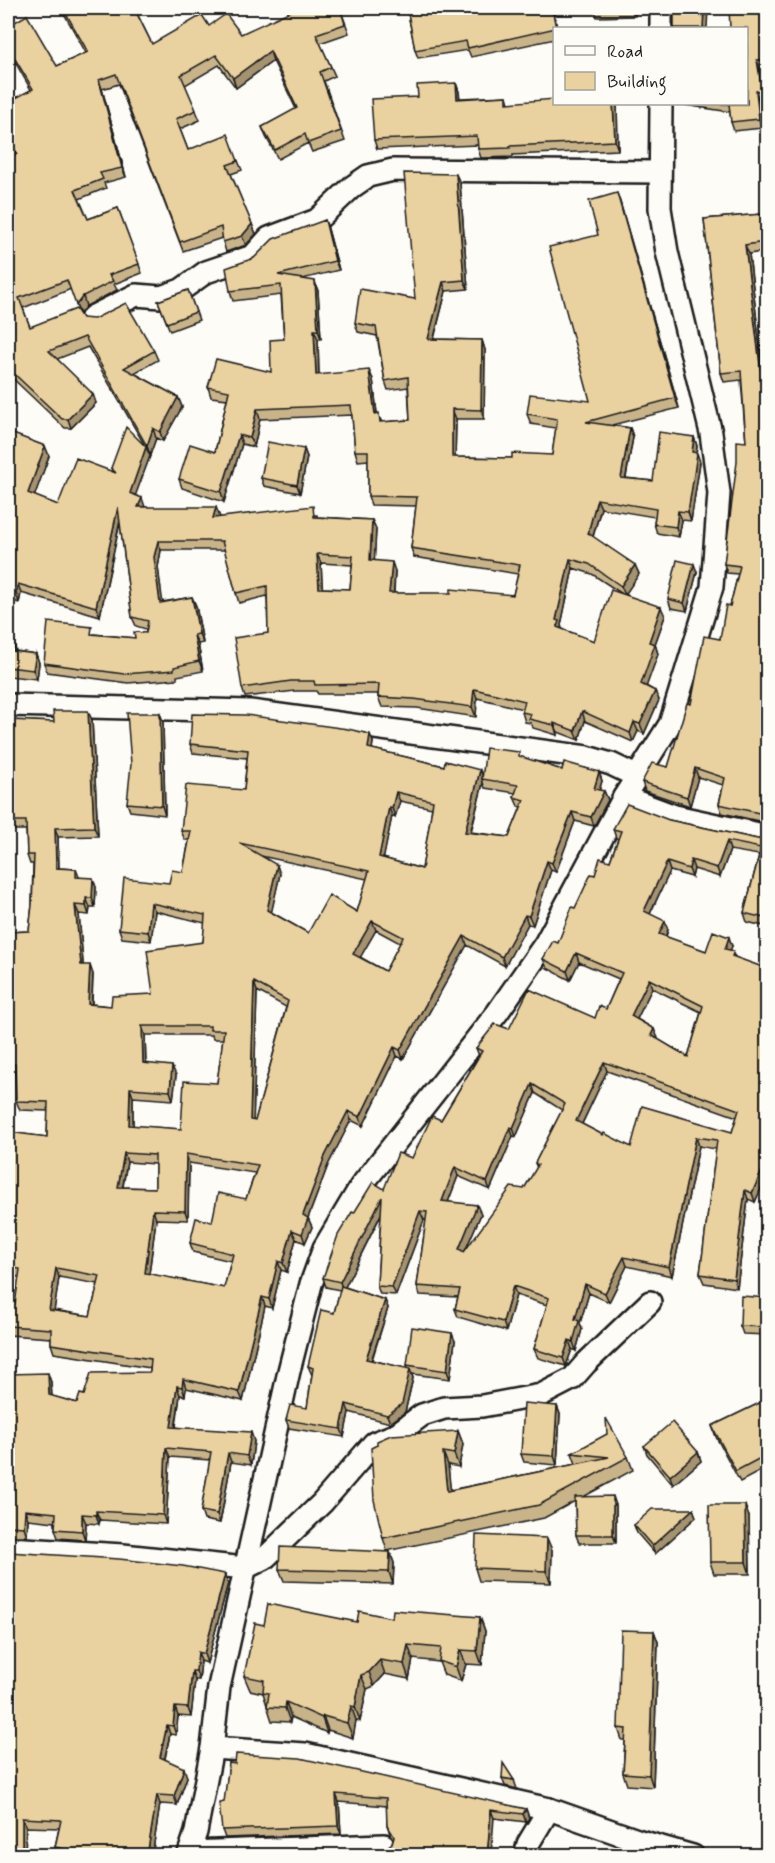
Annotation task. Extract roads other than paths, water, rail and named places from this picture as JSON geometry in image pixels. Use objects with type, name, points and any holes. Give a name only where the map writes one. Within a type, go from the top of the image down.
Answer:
[{"type":"street","points":[[661,8],[662,27]]},
{"type":"street","points":[[384,1845],[189,1854],[196,1832],[212,1748],[219,1686],[245,1568],[299,1326],[324,1248],[361,1186],[497,1013],[545,944],[624,797],[670,724],[685,682],[711,586],[719,493],[711,433],[667,252],[660,208],[660,105]]},
{"type":"street","points":[[92,317],[136,295],[161,297],[181,290],[206,272],[253,256],[269,238],[317,220],[352,187],[368,176],[385,172],[567,170],[660,172]]},
{"type":"street","points":[[8,705],[250,711],[587,757],[636,776]]},
{"type":"street","points":[[624,797],[675,816],[768,836]]},
{"type":"street","points":[[8,1548],[123,1555],[245,1568],[266,1558],[322,1503],[374,1443],[395,1435],[422,1415],[444,1408],[482,1406],[541,1395],[572,1379],[650,1302]]},
{"type":"street","points":[[212,1748],[305,1754],[549,1809],[637,1840],[693,1856]]},
{"type":"street","points":[[525,1856],[528,1844],[549,1809]]}]
